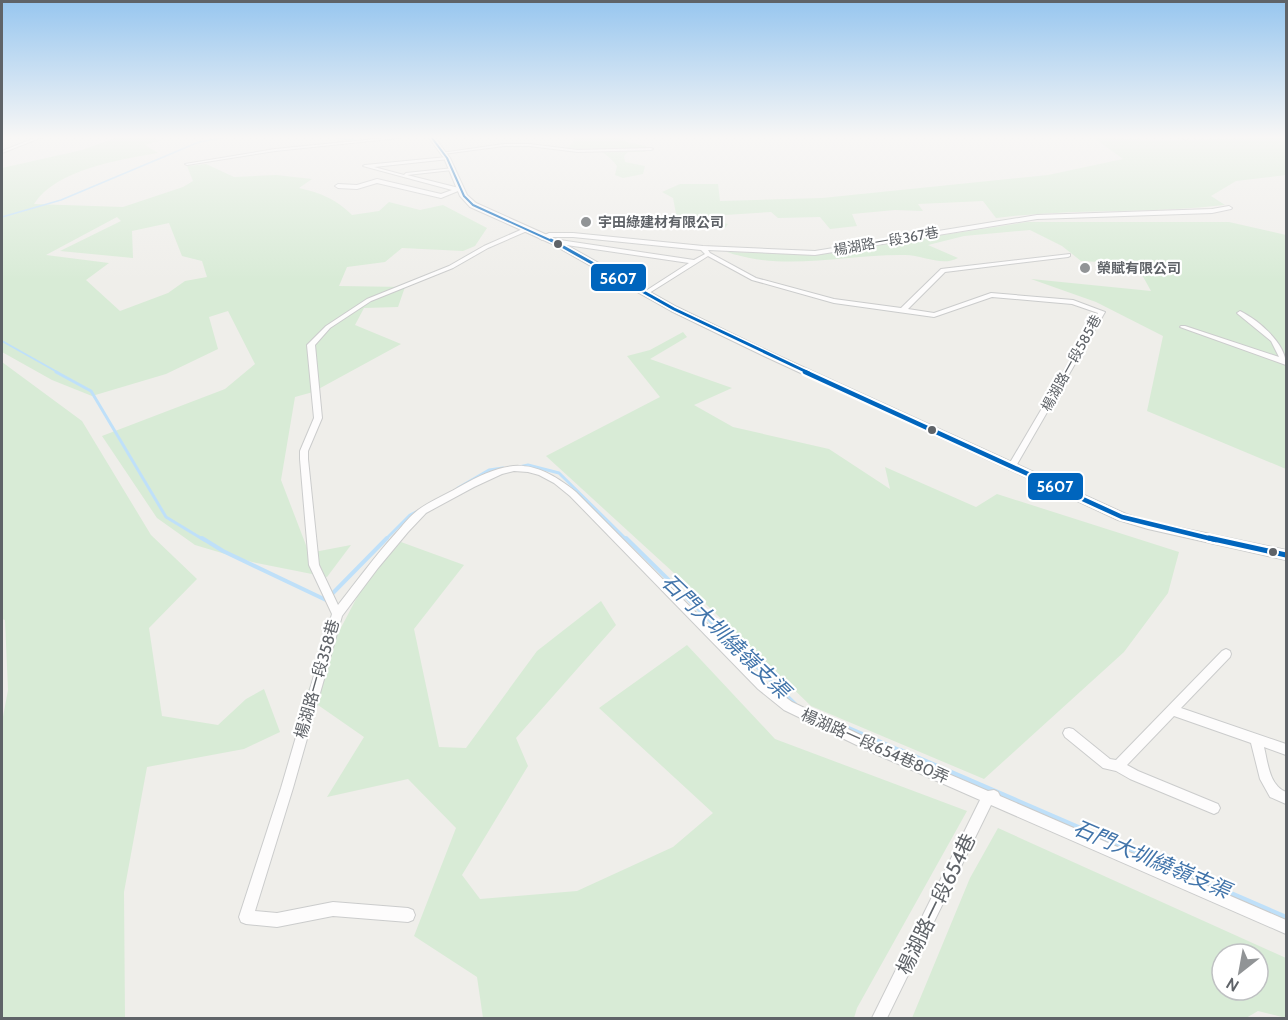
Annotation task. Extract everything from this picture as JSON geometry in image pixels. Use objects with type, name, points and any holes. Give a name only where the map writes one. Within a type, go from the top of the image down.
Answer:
[{"type":"street","points":[[338,186],[354,188],[361,186]]},
{"type":"street","points":[[403,186],[441,196],[457,189]]},
{"type":"street","points":[[442,186],[457,189]]},
{"type":"street","points":[[456,186],[473,205],[542,238],[694,262]]},
{"type":"street","name":"楊湖路一段367巷","points":[[542,238],[549,235],[573,235],[703,248],[815,253],[1037,217],[1212,211],[1230,208]]},
{"type":"street","name":"楊湖路一段358巷","points":[[408,915],[333,909],[278,920],[246,917],[287,788],[337,614],[314,565],[304,459],[304,451],[318,418],[311,345],[328,327],[369,300],[451,267],[486,247],[525,230]]},
{"type":"street","points":[[553,241],[646,293],[767,354],[1012,465],[1090,503],[1139,522],[1287,555]]},
{"type":"street","points":[[703,248],[708,254],[754,279],[834,301],[903,310],[943,270],[1068,255]]},
{"type":"street","points":[[646,293],[708,254]]},
{"type":"street","name":"楊湖路一段585巷","points":[[903,310],[934,315],[992,295],[1073,302],[1102,312],[1012,465]]},
{"type":"street","points":[[1240,313],[1274,340],[1286,363]]},
{"type":"street","points":[[1183,327],[1286,363]]},
{"type":"street","name":"楊湖路一段654巷80弄","points":[[337,614],[416,516],[488,475],[521,468],[545,472],[573,494],[762,686],[788,706],[1287,927]]},
{"type":"street","points":[[1118,766],[1226,654]]},
{"type":"street","points":[[1172,710],[1287,749]]},
{"type":"street","points":[[1069,733],[1107,764],[1118,766],[1134,775],[1214,808]]},
{"type":"street","points":[[1256,738],[1266,779],[1274,793],[1287,798]]},
{"type":"street","name":"楊湖路一段654巷","points":[[879,1018],[992,796]]},
{"type":"green space","points":[[2,186],[53,186],[34,204],[123,207],[185,186],[302,186],[299,188],[328,197],[352,215],[379,211],[389,202],[420,210],[443,205],[487,228],[475,246],[463,251],[402,248],[385,262],[347,267],[339,286],[405,287],[398,307],[364,308],[355,325],[401,344],[313,392],[295,397],[281,480],[309,553],[351,545],[327,577],[252,562],[195,545],[157,518],[102,436],[225,389],[255,364],[228,311],[209,317],[218,349],[166,374],[92,396],[52,380],[2,352]],"holes":[[[117,217],[121,221],[60,251],[133,258],[132,231],[169,223],[182,256],[202,261],[207,277],[185,281],[168,293],[120,311],[86,280],[109,263],[46,255]]]},
{"type":"green space","points":[[676,186],[718,186],[720,201],[822,198],[944,186],[1228,186],[1211,196],[1225,205],[996,218],[983,201],[918,204],[923,211],[895,210],[852,214],[857,226],[830,229],[820,217],[778,218],[771,212],[725,215],[719,222],[728,224],[725,228],[677,219],[673,198],[662,192]]},
{"type":"green space","points":[[1027,222],[1229,222],[1286,235],[1286,469],[1147,411],[1163,336],[1096,302],[1031,279],[1151,291],[1136,264],[1081,261],[1062,246],[1030,230],[964,236],[928,245],[958,258],[946,261],[912,255],[883,255],[816,261],[771,261],[727,252],[818,254]]},
{"type":"green space","points":[[683,332],[687,337],[650,359],[732,388],[694,405],[733,427],[829,449],[890,489],[885,467],[976,507],[997,494],[1179,552],[1168,593],[1124,652],[984,779],[811,706],[675,574],[546,456],[660,397],[627,356],[650,350]]},
{"type":"green space","points":[[2,362],[82,421],[151,535],[197,579],[149,628],[162,716],[218,725],[246,699],[264,689],[280,732],[244,749],[147,767],[124,892],[125,1018],[2,1018],[2,722],[8,690],[5,620],[2,619]]},
{"type":"green space","points":[[401,542],[464,565],[414,629],[439,747],[466,748],[537,651],[601,601],[616,625],[516,738],[528,766],[462,875],[480,899],[577,891],[673,847],[713,813],[599,708],[687,645],[775,739],[967,811],[857,1008],[854,1018],[483,1018],[477,977],[414,936],[456,828],[408,779],[327,797],[364,737],[305,696],[364,584]]},
{"type":"green space","points":[[998,828],[1251,942],[1210,942],[1210,1002],[1270,1002],[1270,951],[1286,958],[1286,1018],[1258,1011],[1246,1018],[912,1018],[970,878]]},
{"type":"waterway","points":[[2,217],[61,200],[95,186]]},
{"type":"waterway","points":[[2,341],[59,373]]},
{"type":"waterway","points":[[56,372],[91,391],[166,517],[204,540]]},
{"type":"waterway","name":"石門大圳繞嶺支渠","points":[[519,467],[528,465],[559,473],[627,540]]},
{"type":"waterway","name":"石門大圳繞嶺支渠","points":[[458,488],[489,470],[503,468]]},
{"type":"waterway","name":"石門大圳繞嶺支渠","points":[[387,538],[410,515],[418,511]]},
{"type":"waterway","name":"石門大圳繞嶺支渠","points":[[202,538],[223,551],[326,600]]},
{"type":"waterway","name":"石門大圳繞嶺支渠","points":[[330,596],[387,538]]},
{"type":"waterway","name":"石門大圳繞嶺支渠","points":[[626,538],[795,704]]},
{"type":"waterway","name":"石門大圳繞嶺支渠","points":[[812,712],[904,752]]},
{"type":"waterway","name":"石門大圳繞嶺支渠","points":[[900,750],[1286,917]]},
{"type":"transit line","name":"5607","points":[[459,186],[464,196],[473,205],[553,241],[674,309],[1122,517],[1148,525],[1286,555]]},
{"type":"place","name":"宇田綠建材有限公司","points":[[586,222]]},
{"type":"place","name":"榮賦有限公司","points":[[1085,268]]}]
